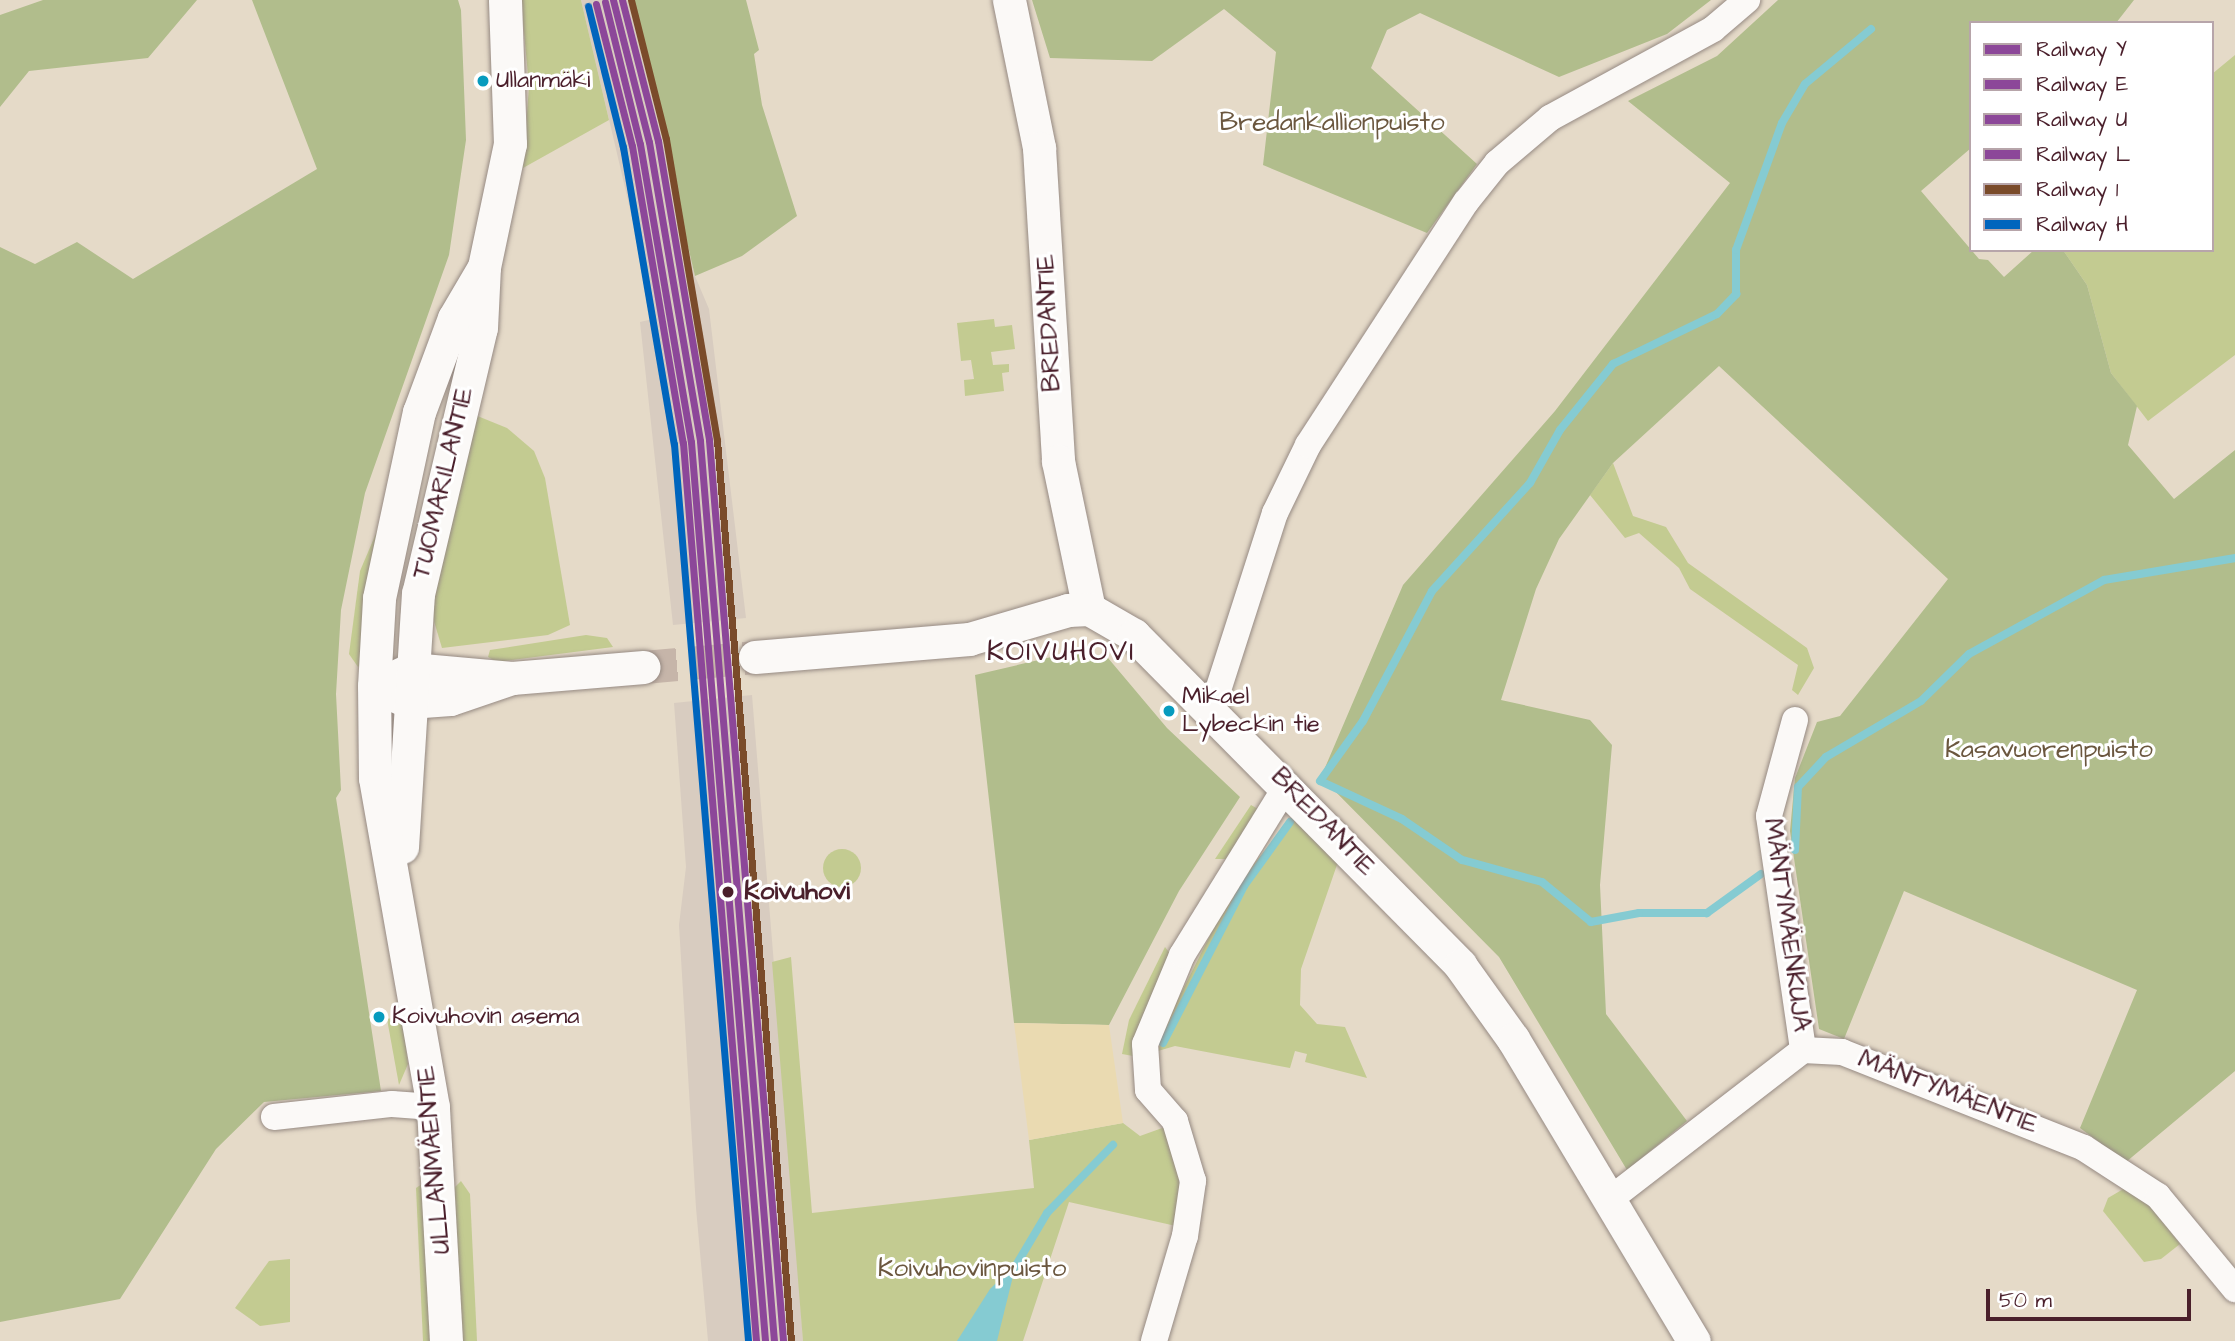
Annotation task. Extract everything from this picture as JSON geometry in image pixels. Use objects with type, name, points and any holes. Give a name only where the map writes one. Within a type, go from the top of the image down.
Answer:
[{"type":"street","name":"TUOMARILANTIE","points":[[409,702],[411,669],[433,511],[481,328],[484,267],[510,144],[505,0]]},
{"type":"street","name":"BREDANTIE","points":[[1009,0],[1040,148],[1058,461],[1089,609],[1161,656],[1467,974],[1694,1341]]},
{"type":"street","points":[[1212,709],[1275,513],[1308,445],[1466,202],[1497,163],[1550,118],[1713,29],[1747,0]]},
{"type":"street","name":"TUOMARILANTIE","points":[[374,686],[379,598],[419,412],[454,318],[484,267]]},
{"type":"street","points":[[755,657],[968,639],[1089,609]]},
{"type":"street","points":[[374,686],[411,669],[512,678],[644,667]]},
{"type":"street","points":[[374,686],[409,702],[467,696],[512,678]]},
{"type":"street","name":"ULLANMÄENTIE","points":[[374,686],[375,778],[400,898],[433,1107],[446,1341]]},
{"type":"street","name":"ULLANMÄENTIE","points":[[400,898],[409,702]]},
{"type":"street","name":"MÄNTYMÄENKUJA","points":[[1795,720],[1769,816],[1803,1050]]},
{"type":"street","points":[[1154,1341],[1185,1236],[1193,1181],[1175,1121],[1147,1090],[1144,1044],[1182,955],[1287,785]]},
{"type":"street","points":[[1609,1200],[1803,1050]]},
{"type":"street","name":"MÄNTYMÄENTIE","points":[[1803,1050],[1842,1052],[1889,1066],[2084,1148],[2158,1196],[2235,1289]]},
{"type":"street","points":[[274,1117],[392,1104],[433,1107]]},
{"type":"shaded area","points":[[581,0],[630,0],[635,16],[695,276],[709,309],[746,618],[673,625],[640,322],[653,319],[649,290]]},
{"type":"shaded area","points":[[752,695],[803,1341],[708,1341],[696,1208],[679,925],[686,867],[674,703]]},
{"type":"green space","points":[[43,0],[197,0],[148,58],[29,71],[0,107],[0,15]]},
{"type":"green space","points":[[252,0],[458,0],[461,10],[466,140],[449,255],[365,493],[341,610],[336,694],[341,790],[336,798],[381,1091],[264,1102],[216,1149],[120,1299],[0,1322],[0,247],[35,264],[77,242],[133,279],[317,169]]},
{"type":"green space","points":[[521,0],[581,0],[609,120],[523,168],[529,86]]},
{"type":"green space","points":[[630,0],[746,0],[759,50],[754,54],[762,105],[797,216],[742,256],[695,276]]},
{"type":"green space","name":"Bredankallionpuisto","points":[[1032,0],[1711,0],[1667,34],[1559,77],[1420,13],[1387,30],[1371,68],[1477,164],[1427,233],[1263,165],[1276,52],[1224,9],[1152,61],[1050,58]]},
{"type":"green space","name":"Kasavuorenpuisto","points":[[1778,0],[2134,0],[2118,21],[1969,21],[1969,150],[1921,191],[1969,247],[1969,252],[1973,252],[1979,259],[1988,260],[2004,277],[2032,252],[2064,252],[2087,285],[2111,373],[2137,406],[2128,445],[2174,499],[2235,450],[2235,1071],[2126,1162],[2080,1128],[2137,990],[1904,891],[1844,1039],[1819,1029],[1790,831],[1795,778],[1817,722],[1840,716],[1948,579],[1719,366],[1613,463],[1559,539],[1536,589],[1501,700],[1590,720],[1612,745],[1600,885],[1606,1014],[1687,1121],[1627,1170],[1499,957],[1321,777],[1403,585],[1555,411],[1730,183],[1628,101],[1717,56]]},
{"type":"green space","points":[[2235,55],[2235,355],[2148,421],[2111,373],[2087,285],[2064,252],[2214,252],[2214,72]]},
{"type":"green space","points":[[994,319],[995,327],[1012,325],[1015,349],[991,352],[993,365],[1009,364],[1009,372],[1002,373],[1004,391],[965,396],[964,380],[974,379],[971,360],[961,361],[957,323]]},
{"type":"green space","points":[[475,415],[507,428],[534,451],[545,478],[570,625],[548,635],[442,648],[427,598]]},
{"type":"green space","points":[[1613,463],[1633,516],[1666,527],[1688,563],[1807,648],[1814,668],[1798,695],[1792,690],[1798,665],[1690,589],[1679,568],[1639,533],[1625,538],[1590,495]]},
{"type":"green space","points":[[380,524],[363,662],[358,667],[349,654],[360,571]]},
{"type":"green space","points":[[586,635],[607,638],[613,647],[497,662],[488,657],[490,650]]},
{"type":"green space","points":[[1077,651],[1108,658],[1167,728],[1240,797],[1179,891],[1109,1025],[1014,1023],[975,675]]},
{"type":"green space","points":[[1251,805],[1258,809],[1227,859],[1215,859]]},
{"type":"green space","points":[[1294,814],[1339,859],[1301,969],[1300,1005],[1317,1024],[1345,1027],[1367,1078],[1305,1062],[1307,1054],[1295,1051],[1290,1068],[1175,1046],[1158,1051],[1167,1021],[1233,890]]},
{"type":"green space","points":[[842,849],[855,855],[861,868],[855,881],[842,887],[829,881],[823,868],[829,855]]},
{"type":"green space","points":[[1165,947],[1172,956],[1133,1056],[1122,1054],[1129,1020]]},
{"type":"green space","name":"Koivuhovinpuisto","points":[[791,957],[812,1213],[1034,1188],[1029,1140],[1123,1123],[1140,1136],[1165,1127],[1183,1170],[1176,1226],[1069,1202],[1023,1341],[803,1341],[772,962]]},
{"type":"green space","points":[[402,1016],[408,1064],[399,1085],[387,1019]]},
{"type":"green space","points":[[461,1181],[470,1194],[477,1341],[462,1341],[453,1189]]},
{"type":"green space","points":[[422,1184],[434,1341],[423,1341],[416,1188]]},
{"type":"green space","points":[[2125,1188],[2149,1204],[2180,1244],[2161,1259],[2144,1262],[2103,1211],[2108,1198]]},
{"type":"green space","points":[[290,1259],[290,1322],[260,1326],[235,1308],[269,1261]]},
{"type":"sand","points":[[1014,1023],[1109,1025],[1123,1123],[1029,1140]]},
{"type":"water","points":[[1016,1264],[997,1341],[957,1341],[990,1289]]},
{"type":"waterway","points":[[1761,874],[1707,913],[1639,913],[1591,922],[1542,882],[1462,860],[1402,819],[1320,781],[1363,721],[1432,591],[1530,483],[1560,430],[1613,364],[1717,314],[1736,294],[1736,250],[1782,123],[1805,84],[1871,29]]},
{"type":"waterway","points":[[1795,850],[1798,787],[1826,757],[1921,701],[1969,654],[2104,580],[2235,558]]},
{"type":"waterway","points":[[1163,1043],[1244,886],[1290,822]]},
{"type":"waterway","points":[[1012,1272],[1047,1213],[1113,1145]]},
{"type":"tunnel","points":[[644,667],[755,657]]},
{"type":"rail line","name":"Y","points":[[613,0],[649,142],[700,441],[774,1341]]},
{"type":"rail line","name":"U","points":[[622,0],[658,141],[709,440],[783,1340]]},
{"type":"rail line","name":"1","points":[[631,0],[666,139],[717,440],[791,1340]]},
{"type":"rail line","name":"E","points":[[605,2],[640,144],[691,442],[765,1341]]},
{"type":"rail line","name":"L","points":[[596,4],[632,146],[683,443],[756,1341]]},
{"type":"rail line","name":"H","points":[[588,6],[623,147],[674,444],[748,1341]]},
{"type":"place","name":"Ullanmäki","points":[[483,81]]},
{"type":"place","name":"Mikael Lybeckin tie","points":[[1169,711]]},
{"type":"place","name":"Koivuhovi","points":[[728,892]]},
{"type":"place","name":"Koivuhovin asema","points":[[379,1017]]},
{"type":"district","name":"KOIVUHOVI","points":[[1061,652]]}]
